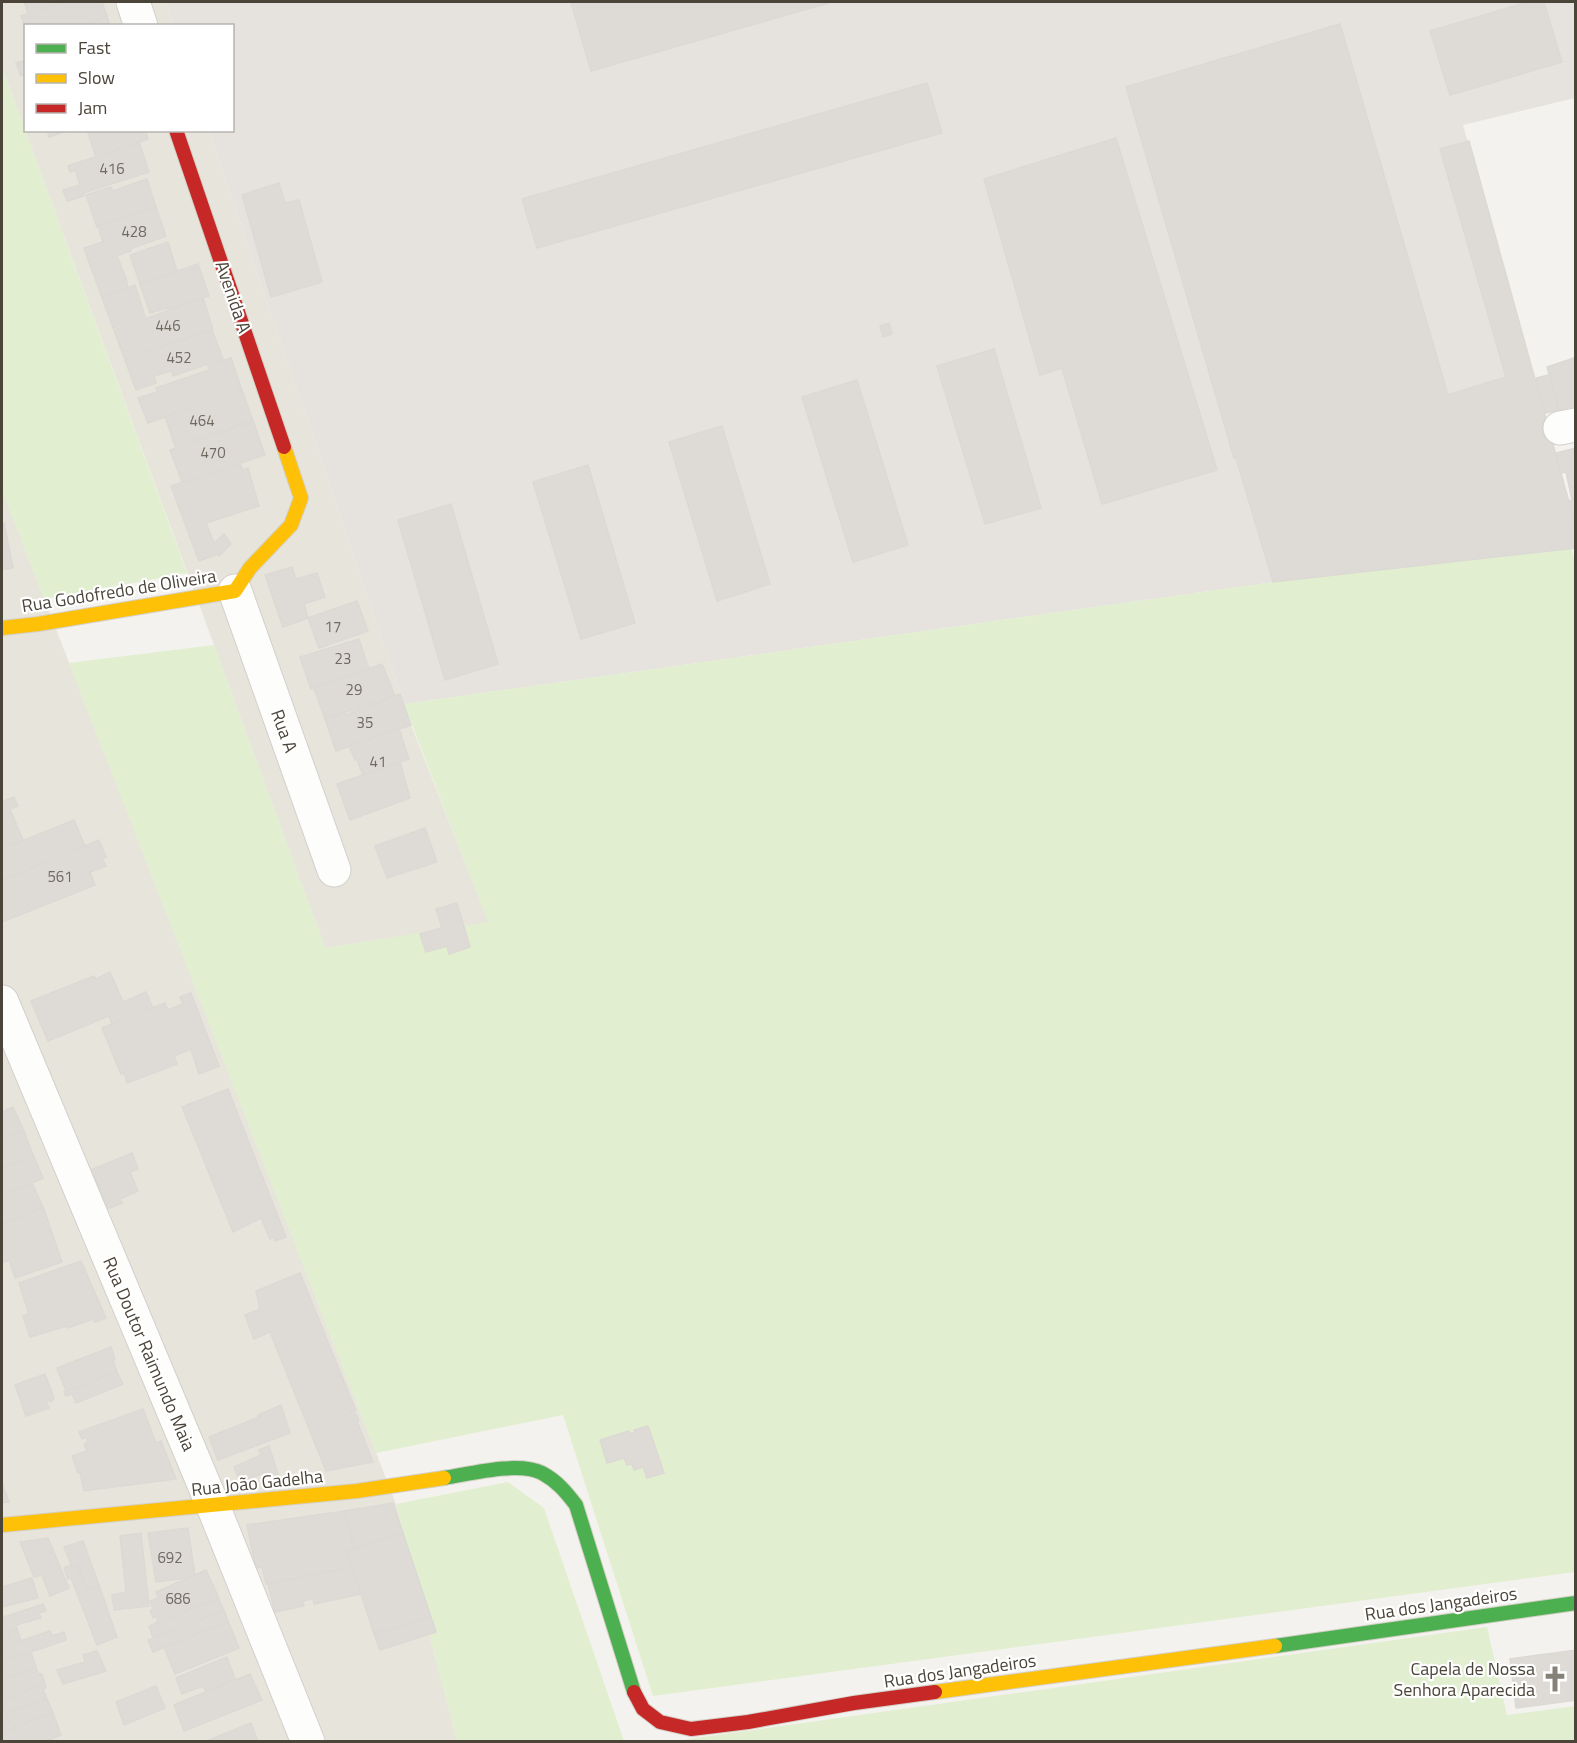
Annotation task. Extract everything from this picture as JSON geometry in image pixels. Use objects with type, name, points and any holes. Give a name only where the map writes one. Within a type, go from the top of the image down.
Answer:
[{"type":"street","points":[[133,2],[140,24]]},
{"type":"street","name":"Avenida A","points":[[178,132],[290,464]]},
{"type":"street","name":"Rua Godofredo de Oliveira","points":[[2,627],[38,624],[235,591],[250,568],[291,525],[301,498],[290,464]]},
{"type":"street","name":"Rua A","points":[[235,591],[334,870]]},
{"type":"street","name":"Rua Doutor Raimundo Maia","points":[[2,1002],[213,1506],[308,1742]]},
{"type":"street","name":"Rua João Gadelha","points":[[2,1525],[357,1491],[514,1468]]},
{"type":"street","name":"Rua dos Jangadeiros","points":[[514,1468],[540,1472],[560,1485],[576,1505],[635,1694],[643,1709],[660,1722],[691,1730],[854,1703],[1575,1604]]},
{"type":"shaded area","points":[[2,2],[166,2],[174,24],[24,24],[24,127],[2,67]]},
{"type":"shaded area","points":[[166,2],[1575,2],[1575,98],[1463,125],[1574,520],[1575,548],[1273,582],[404,704],[209,132],[234,132],[234,24],[174,24]]},
{"type":"shaded area","points":[[26,132],[209,132],[411,725],[489,923],[325,948]]},
{"type":"shaded area","points":[[2,490],[396,1504],[457,1741],[2,1741]]},
{"type":"green space","points":[[2,67],[187,573],[44,599],[2,490]]},
{"type":"green space","points":[[1571,548],[1576,564],[1575,1572],[653,1696],[563,1415],[376,1453],[69,663],[214,645],[325,948],[488,922],[404,704],[1273,582]]},
{"type":"green space","points":[[508,1482],[544,1508],[624,1741],[457,1741],[396,1504]]},
{"type":"green space","points":[[1487,1627],[1507,1715],[1576,1706],[1575,1742],[668,1742]]},
{"type":"building","points":[[24,2],[62,2],[28,13]]},
{"type":"building","points":[[62,2],[102,2],[107,16],[86,24],[24,24],[21,16]]},
{"type":"building","points":[[571,2],[832,2],[591,71]]},
{"type":"building","points":[[1528,2],[1544,2],[1562,62],[1450,95],[1430,31]]},
{"type":"building","points":[[107,16],[109,24],[86,24]]},
{"type":"building","points":[[1340,24],[1448,395],[1506,377],[1440,149],[1469,141],[1574,520],[1576,548],[1273,582],[1236,458],[1234,458],[1126,87]]},
{"type":"building","points":[[24,61],[24,75],[21,76],[16,63]]},
{"type":"building","points":[[927,83],[942,133],[537,248],[522,199]]},
{"type":"building","points":[[48,132],[64,132],[49,137]]},
{"type":"building","points":[[88,132],[146,132],[148,139],[96,157]]},
{"type":"building","points":[[1116,138],[1217,470],[1102,504],[1062,368],[1040,375],[984,179]]},
{"type":"building","points":[[139,142],[149,172],[83,193],[84,196],[67,201],[63,190],[80,185],[75,170],[70,172],[68,166]]},
{"type":"building","points":[[147,179],[156,207],[97,227],[86,195],[111,187],[113,191]]},
{"type":"building","points":[[279,183],[285,203],[299,200],[322,282],[271,297],[242,195]]},
{"type":"building","points":[[156,207],[166,236],[90,265],[84,248],[103,242],[98,226]]},
{"type":"building","points":[[168,242],[177,271],[140,284],[130,255]]},
{"type":"building","points":[[117,256],[128,288],[102,297],[90,265]]},
{"type":"building","points":[[198,264],[209,296],[168,310],[167,308],[150,313],[140,284]]},
{"type":"building","points":[[135,285],[145,317],[113,328],[102,297]]},
{"type":"building","points":[[203,298],[213,329],[125,360],[114,330]]},
{"type":"building","points":[[889,323],[892,334],[883,337],[880,326]]},
{"type":"building","points":[[212,330],[223,359],[173,376],[171,371],[154,376],[156,383],[136,390],[125,360]]},
{"type":"building","points":[[994,349],[1041,508],[985,524],[937,366]]},
{"type":"building","points":[[231,358],[242,390],[148,423],[138,398],[157,392],[156,388],[209,370],[208,366]]},
{"type":"building","points":[[1574,358],[1576,406],[1559,410],[1547,367]]},
{"type":"building","points":[[1549,375],[1559,410],[1545,413],[1536,378]]},
{"type":"building","points":[[857,380],[908,545],[853,562],[802,397]]},
{"type":"building","points":[[242,390],[253,421],[175,446],[165,416]]},
{"type":"building","points":[[253,421],[265,455],[182,482],[170,450]]},
{"type":"building","points":[[722,426],[770,584],[717,601],[669,442]]},
{"type":"building","points":[[1576,448],[1576,519],[1574,520],[1569,501],[1572,500],[1566,472],[1561,473],[1556,453]]},
{"type":"building","points":[[240,463],[243,470],[248,468],[259,506],[206,523],[214,543],[224,534],[231,544],[219,556],[218,554],[199,561],[171,486]]},
{"type":"building","points":[[588,465],[635,623],[581,639],[533,482]]},
{"type":"building","points":[[451,504],[498,664],[445,680],[398,520]]},
{"type":"building","points":[[4,523],[13,568],[2,570],[2,524]]},
{"type":"building","points":[[292,567],[296,579],[317,573],[325,597],[304,604],[308,618],[283,627],[265,575]]},
{"type":"building","points":[[357,601],[368,631],[319,648],[308,618]]},
{"type":"building","points":[[359,639],[369,669],[311,689],[300,657]]},
{"type":"building","points":[[382,664],[395,696],[325,719],[314,688]]},
{"type":"building","points":[[400,694],[411,725],[336,751],[325,719],[345,713],[346,715]]},
{"type":"building","points":[[399,729],[409,759],[363,775],[349,746]]},
{"type":"building","points":[[400,762],[410,798],[350,820],[337,784]]},
{"type":"building","points":[[14,797],[18,806],[10,809],[23,840],[2,849],[2,802]]},
{"type":"building","points":[[74,820],[85,846],[2,880],[2,849]]},
{"type":"building","points":[[425,828],[437,862],[387,878],[375,846]]},
{"type":"building","points":[[99,840],[106,857],[102,858],[106,866],[90,872],[95,885],[2,922],[2,880]]},
{"type":"building","points":[[457,903],[470,947],[449,954],[447,946],[426,952],[420,934],[442,928],[436,909]]},
{"type":"building","points":[[110,972],[123,1002],[146,992],[153,1008],[112,1024],[109,1016],[48,1041],[31,1001]]},
{"type":"building","points":[[191,993],[219,1066],[199,1074],[191,1049],[174,1056],[177,1064],[127,1083],[102,1028],[165,1003],[168,1010],[183,1004],[180,997]]},
{"type":"building","points":[[228,1089],[286,1237],[275,1241],[274,1237],[270,1239],[261,1218],[233,1232],[182,1107]]},
{"type":"building","points":[[13,1107],[24,1131],[2,1140],[2,1112]]},
{"type":"building","points":[[24,1131],[33,1155],[2,1168],[2,1140]]},
{"type":"building","points":[[132,1153],[138,1169],[130,1172],[138,1191],[120,1199],[122,1203],[107,1209],[91,1170]]},
{"type":"building","points":[[33,1155],[43,1178],[2,1196],[2,1168]]},
{"type":"building","points":[[32,1183],[43,1207],[2,1224],[2,1196]]},
{"type":"building","points":[[43,1207],[62,1262],[15,1278],[9,1260],[2,1263],[2,1224]]},
{"type":"building","points":[[81,1261],[106,1318],[95,1322],[93,1319],[30,1337],[23,1316],[29,1314],[19,1283]]},
{"type":"building","points":[[300,1273],[356,1411],[348,1415],[349,1417],[356,1414],[373,1462],[326,1471],[270,1332],[254,1339],[245,1315],[260,1309],[256,1291]]},
{"type":"building","points":[[111,1347],[117,1372],[66,1391],[57,1368]]},
{"type":"building","points":[[117,1372],[123,1384],[76,1403],[72,1394],[66,1396],[64,1392]]},
{"type":"building","points":[[45,1374],[54,1398],[51,1402],[46,1401],[49,1408],[26,1416],[15,1385]]},
{"type":"building","points":[[281,1405],[290,1433],[218,1460],[209,1437],[259,1417],[258,1415]]},
{"type":"building","points":[[143,1409],[156,1443],[161,1441],[176,1479],[84,1491],[80,1472],[78,1473],[72,1456],[87,1451],[84,1444],[88,1442],[86,1437],[82,1439],[79,1432]]},
{"type":"building","points":[[648,1426],[664,1473],[647,1478],[643,1467],[634,1470],[632,1464],[627,1465],[624,1458],[607,1463],[600,1440],[629,1431],[630,1434],[635,1432],[634,1430]]},
{"type":"building","points":[[269,1446],[280,1480],[270,1481],[267,1472],[240,1482],[234,1467],[261,1455],[259,1450]]},
{"type":"building","points":[[2,1483],[9,1502],[2,1503]]},
{"type":"building","points":[[393,1503],[403,1533],[354,1548],[344,1511]]},
{"type":"building","points":[[344,1511],[354,1548],[347,1551],[352,1567],[266,1584],[262,1567],[256,1568],[247,1525]]},
{"type":"building","points":[[188,1528],[195,1575],[156,1582],[148,1533]]},
{"type":"building","points":[[141,1533],[149,1606],[114,1610],[112,1595],[126,1592],[120,1536]]},
{"type":"building","points":[[403,1533],[431,1617],[374,1634],[347,1551]]},
{"type":"building","points":[[48,1538],[69,1588],[50,1596],[42,1575],[34,1577],[20,1542]]},
{"type":"building","points":[[83,1541],[99,1585],[86,1590],[78,1566],[72,1567],[64,1547]]},
{"type":"building","points":[[71,1565],[72,1567],[78,1566],[86,1590],[99,1585],[117,1637],[97,1645],[71,1578],[68,1579],[64,1568]]},
{"type":"building","points":[[352,1567],[361,1594],[314,1604],[313,1599],[303,1601],[304,1606],[275,1612],[268,1584]]},
{"type":"building","points":[[206,1570],[219,1598],[158,1623],[156,1616],[153,1618],[150,1601],[158,1598],[156,1592]]},
{"type":"building","points":[[32,1578],[38,1598],[2,1607],[2,1587]]},
{"type":"building","points":[[218,1598],[224,1610],[153,1638],[149,1626]]},
{"type":"building","points":[[43,1604],[46,1611],[39,1613],[41,1618],[16,1625],[17,1629],[9,1632],[4,1617]]},
{"type":"building","points":[[224,1610],[228,1621],[153,1652],[148,1640]]},
{"type":"building","points":[[2,1617],[4,1617],[13,1643],[2,1647]]},
{"type":"building","points":[[431,1617],[436,1632],[380,1650],[374,1634]]},
{"type":"building","points":[[228,1621],[239,1648],[175,1674],[164,1647]]},
{"type":"building","points":[[17,1629],[21,1640],[13,1643],[9,1632]]},
{"type":"building","points":[[50,1631],[52,1636],[64,1632],[66,1640],[2,1662],[2,1647]]},
{"type":"building","points":[[1576,1650],[1576,1700],[1516,1708],[1510,1659]]},
{"type":"building","points":[[97,1651],[106,1671],[63,1684],[57,1670],[85,1662],[83,1655]]},
{"type":"building","points":[[31,1652],[36,1667],[2,1679],[2,1662]]},
{"type":"building","points":[[227,1657],[235,1679],[205,1691],[203,1686],[182,1694],[176,1678]]},
{"type":"building","points":[[36,1667],[38,1674],[42,1674],[45,1684],[2,1700],[2,1679]]},
{"type":"building","points":[[250,1674],[262,1700],[184,1731],[174,1705]]},
{"type":"building","points":[[45,1684],[46,1688],[43,1689],[47,1699],[6,1712],[2,1700]]},
{"type":"building","points":[[156,1686],[165,1708],[124,1725],[116,1702]]},
{"type":"building","points":[[47,1699],[53,1713],[12,1728],[6,1712]]},
{"type":"building","points":[[2,1702],[12,1728],[2,1732]]},
{"type":"building","points":[[53,1713],[61,1735],[44,1742],[4,1742],[2,1732]]},
{"type":"building","points":[[251,1723],[258,1742],[204,1742]]},
{"type":"traffic: fast","points":[[444,1478],[520,1468],[542,1473],[565,1491],[576,1505],[634,1692]]},
{"type":"traffic: fast","points":[[1275,1646],[1576,1603]]},
{"type":"traffic: slow","points":[[2,628],[235,591],[250,568],[291,525],[301,498],[284,447]]},
{"type":"traffic: slow","points":[[2,1525],[357,1491],[444,1478]]},
{"type":"traffic: slow","points":[[935,1692],[1275,1646]]},
{"type":"traffic: jam","points":[[177,132],[284,447]]},
{"type":"traffic: jam","points":[[634,1692],[643,1709],[660,1722],[691,1729],[935,1692]]},
{"type":"place","name":"Capela de Nossa Senhora Aparecida","points":[[1555,1679]]}]
